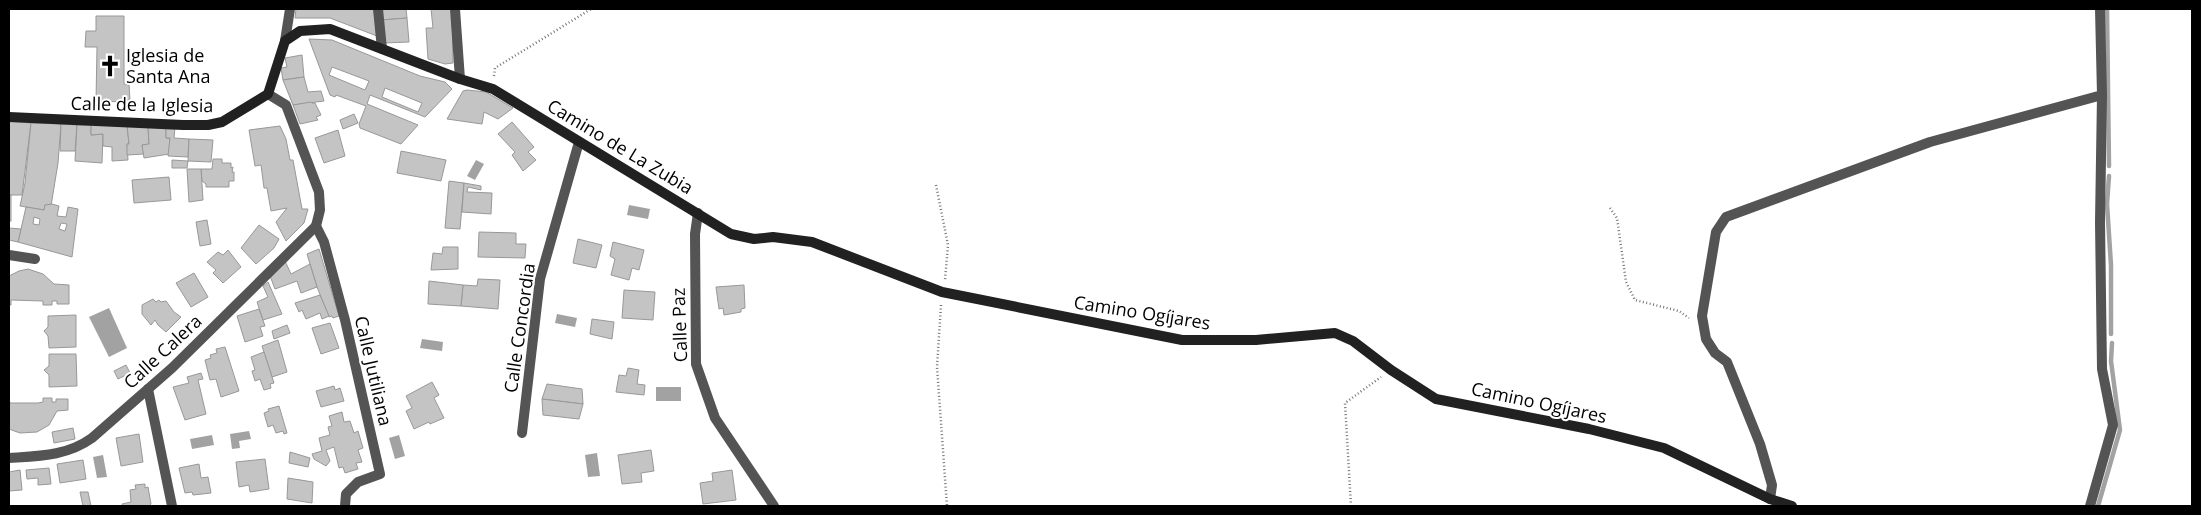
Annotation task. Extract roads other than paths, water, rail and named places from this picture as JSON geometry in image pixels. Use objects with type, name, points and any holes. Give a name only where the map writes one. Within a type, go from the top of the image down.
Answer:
[{"type":"street","points":[[290,9],[285,41],[268,94],[286,105],[319,192],[320,210],[316,226]]},
{"type":"street","points":[[378,9],[382,49]]},
{"type":"street","points":[[285,41],[300,30],[330,29],[460,79],[455,9]]},
{"type":"street","points":[[2090,506],[2113,425],[2102,370],[2100,222],[2102,95],[2100,9]]},
{"type":"street","name":"Camino de La Zubia","points":[[460,79],[493,89],[731,234]]},
{"type":"street","name":"Calle de la Iglesia","points":[[9,117],[208,125],[236,116],[268,94]]},
{"type":"street","points":[[1770,499],[1772,485],[1760,444],[1727,362],[1715,353],[1706,339],[1703,327],[1702,316],[1716,232],[1726,217],[1930,142],[2102,95]]},
{"type":"street","name":"Calle Concordia","points":[[522,433],[540,278],[579,142]]},
{"type":"street","name":"Calle Paz","points":[[698,213],[695,234],[696,364],[715,418],[774,506]]},
{"type":"street","name":"Calle Calera","points":[[9,458],[46,456],[78,448],[148,389],[316,226]]},
{"type":"street","name":"Calle Jutiliana","points":[[316,226],[324,242],[345,320],[380,474],[358,482],[346,494],[346,506]]},
{"type":"street","name":"Camino Ogíjares","points":[[731,234],[754,239],[773,237],[812,242],[942,292],[1102,326],[1182,340],[1256,340],[1335,332],[1354,341],[1391,370],[1436,399],[1589,429],[1664,448],[1770,499],[1792,506]]},
{"type":"street","points":[[9,255],[35,260]]},
{"type":"street","points":[[148,389],[172,506]]},
{"type":"waterway","points":[[2107,9],[2109,166]]},
{"type":"waterway","points":[[2109,176],[2107,204],[2111,265],[2111,334]]},
{"type":"waterway","points":[[2098,506],[2120,430],[2111,361],[2112,343]]},
{"type":"place","name":"Iglesia de Santa Ana","points":[[110,66]]}]
